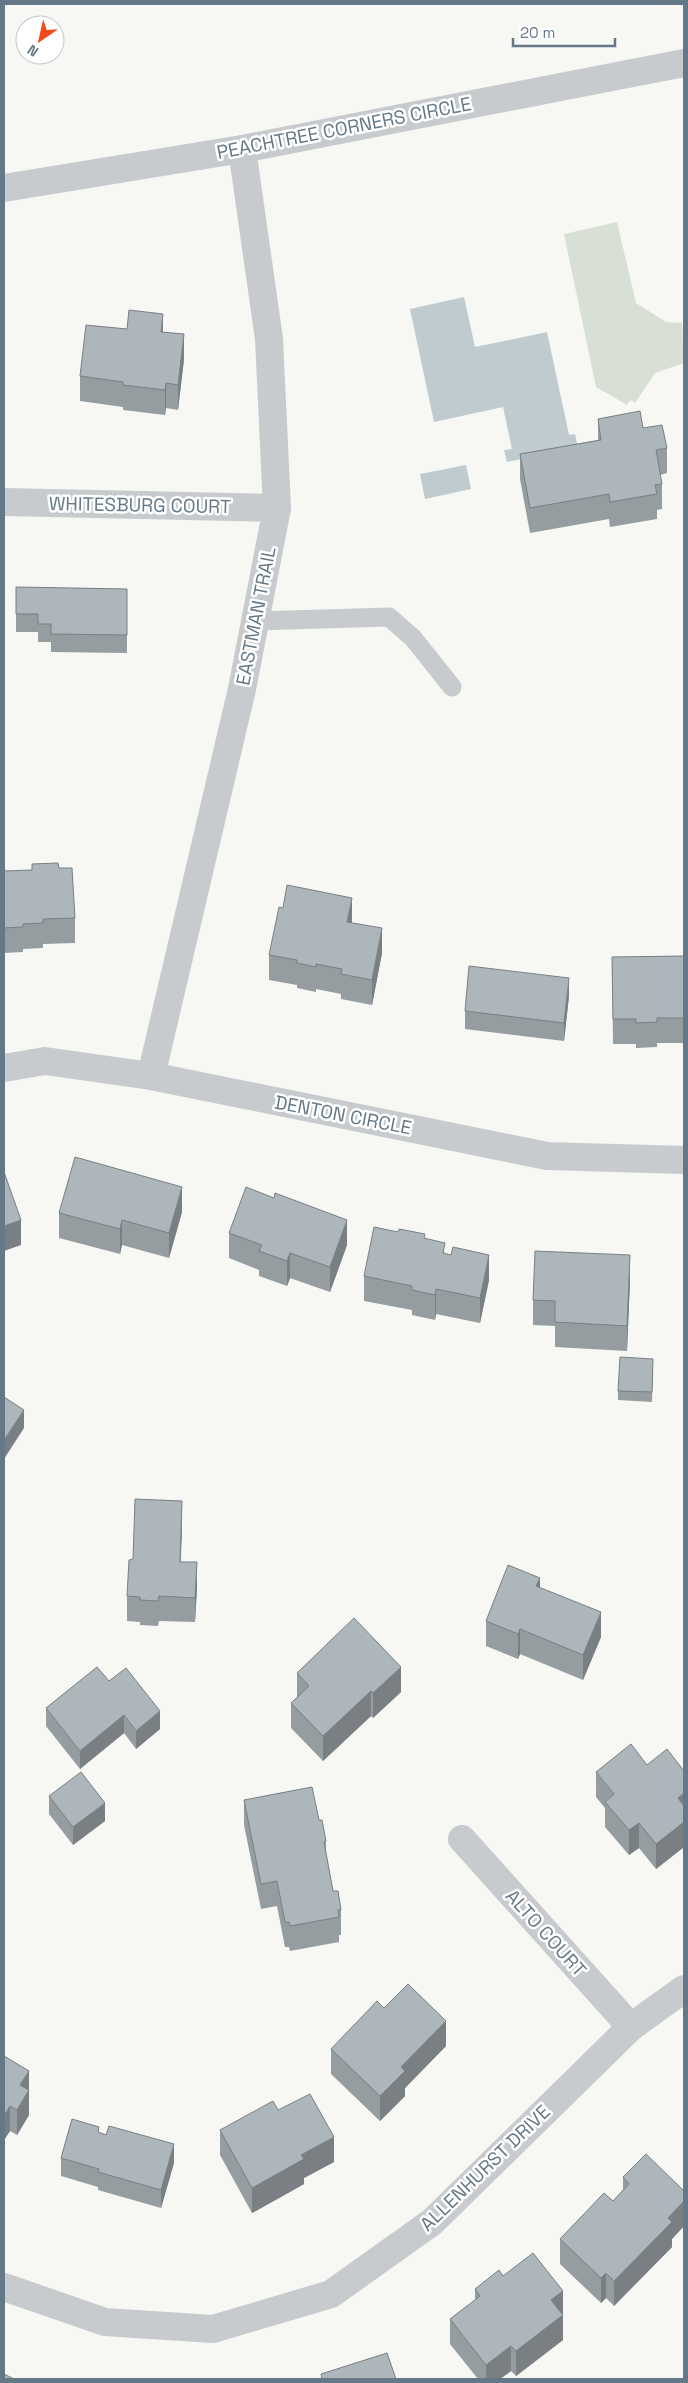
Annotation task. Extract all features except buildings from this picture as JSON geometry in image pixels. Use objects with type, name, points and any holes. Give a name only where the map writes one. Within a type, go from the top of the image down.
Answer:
[{"type":"street","name":"PEACHTREE CORNERS CIRCLE","points":[[4,188],[242,149],[684,64]]},
{"type":"street","name":"EASTMAN TRAIL","points":[[151,1076],[242,689],[277,508],[269,339],[242,149]]},
{"type":"street","name":"WHITESBURG COURT","points":[[4,502],[277,508]]},
{"type":"street","name":"DENTON CIRCLE","points":[[4,1068],[45,1062],[151,1076],[546,1156],[684,1160]]},
{"type":"street","name":"ALTO COURT","points":[[462,1839],[631,2027]]},
{"type":"street","name":"ALLENHURST DRIVE","points":[[4,2287],[105,2322],[214,2329],[331,2294],[432,2222],[631,2027],[684,1989]]},
{"type":"lane","points":[[255,620],[388,617],[413,638],[452,687]]},
{"type":"shaded area","points":[[617,222],[636,303],[666,322],[682,323],[684,363],[655,373],[635,403],[630,400],[627,405],[596,387],[564,234]]},
{"type":"shaded area","points":[[464,297],[475,347],[547,332],[569,435],[575,434],[578,448],[507,462],[504,450],[512,449],[503,407],[434,422],[410,309]]},
{"type":"shaded area","points":[[466,465],[471,489],[425,499],[420,474]]}]
